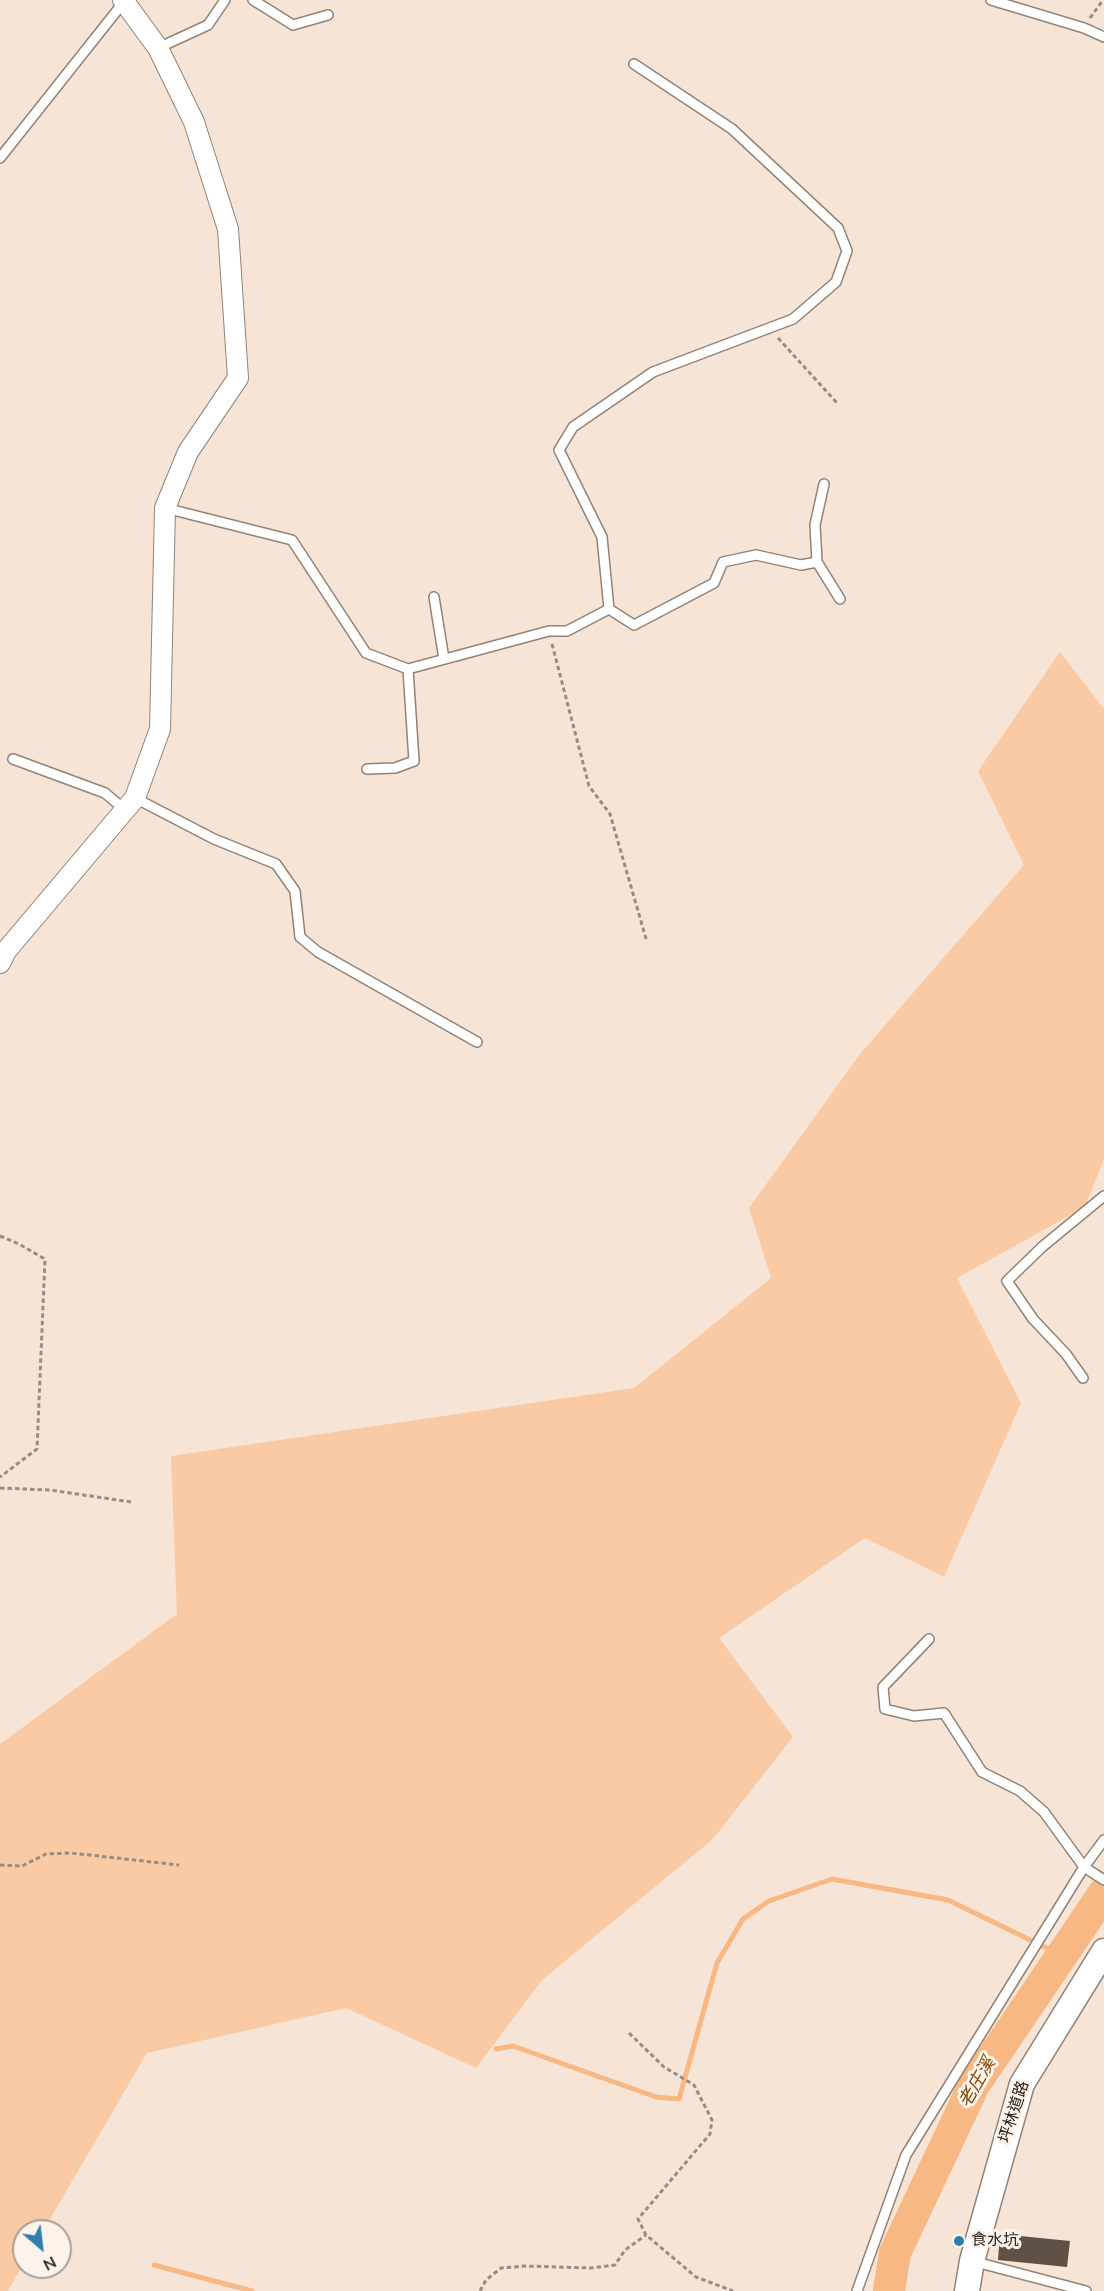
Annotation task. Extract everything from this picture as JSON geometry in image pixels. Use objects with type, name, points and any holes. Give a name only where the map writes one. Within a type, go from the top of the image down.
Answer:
[{"type":"street","points":[[0,963],[6,951],[130,804],[160,729],[165,508],[188,452],[237,378],[228,229],[194,122],[158,48],[123,1]]},
{"type":"street","name":"坪林道路","points":[[967,2291],[972,2261],[1022,2084],[1104,1951]]},
{"type":"lane","points":[[158,48],[208,25],[225,0]]},
{"type":"lane","points":[[253,0],[293,25],[328,15]]},
{"type":"lane","points":[[991,0],[1084,28],[1104,37]]},
{"type":"lane","points":[[0,158],[123,1]]},
{"type":"lane","points":[[609,609],[602,537],[559,450],[573,427],[653,372],[793,319],[836,282],[847,251],[838,228],[732,129],[634,64]]},
{"type":"lane","points":[[824,484],[815,525],[817,562],[840,598]]},
{"type":"lane","points":[[165,508],[292,540],[366,653],[408,669],[549,631],[567,631],[609,609]]},
{"type":"lane","points":[[609,609],[634,625],[714,583],[723,562],[756,555],[801,565],[817,562]]},
{"type":"lane","points":[[434,597],[444,659]]},
{"type":"lane","points":[[368,769],[395,768],[414,761],[408,669]]},
{"type":"lane","points":[[13,759],[105,793],[276,864],[295,891],[300,938],[318,952],[477,1042]]},
{"type":"lane","points":[[1083,1378],[1066,1354],[1033,1319],[1006,1281],[1042,1247],[1104,1196]]},
{"type":"lane","points":[[928,1639],[883,1687],[885,1709],[914,1716],[944,1713],[982,1772],[1020,1791],[1044,1812],[1084,1867],[1104,1880]]},
{"type":"lane","points":[[857,2291],[906,2155],[1084,1867],[1104,1840]]},
{"type":"lane","points":[[972,2261],[1086,2291]]},
{"type":"path","points":[[1084,28],[1103,0]]},
{"type":"path","points":[[769,328],[837,403]]},
{"type":"path","points":[[549,631],[589,786],[610,814],[647,942]]},
{"type":"path","points":[[0,1236],[45,1259],[37,1449],[0,1477]]},
{"type":"path","points":[[0,1488],[50,1490],[131,1502]]},
{"type":"path","points":[[0,1865],[22,1866],[46,1854],[71,1853],[180,1865]]},
{"type":"path","points":[[629,2033],[664,2067],[694,2085],[712,2120],[710,2134],[638,2219],[646,2235],[696,2277],[733,2291]]},
{"type":"path","points":[[480,2291],[486,2280],[501,2268],[525,2266],[591,2268],[615,2265],[625,2250],[646,2235]]},
{"type":"shaded area","points":[[1060,652],[1104,709],[1104,1159],[1085,1207],[957,1278],[1021,1403],[944,1577],[865,1538],[719,1638],[793,1737],[713,1839],[542,1980],[476,2068],[346,2008],[147,2053],[50,2219],[12,2219],[12,2279],[15,2279],[8,2291],[0,2291],[0,1744],[177,1614],[171,1456],[634,1388],[771,1278],[749,1208],[860,1054],[1024,865],[978,771]]},
{"type":"building","points":[[1000,2234],[1070,2241],[1067,2267],[998,2260]]},
{"type":"waterway","points":[[496,2049],[513,2046],[656,2097],[679,2099],[717,1963],[743,1919],[769,1901],[832,1879],[948,1900],[1061,1955]]},
{"type":"waterway","name":"老庄溪","points":[[889,2291],[895,2253],[974,2085],[1104,1893]]},
{"type":"waterway","points":[[154,2265],[252,2291]]},
{"type":"place","name":"食水坑","points":[[959,2241]]}]
